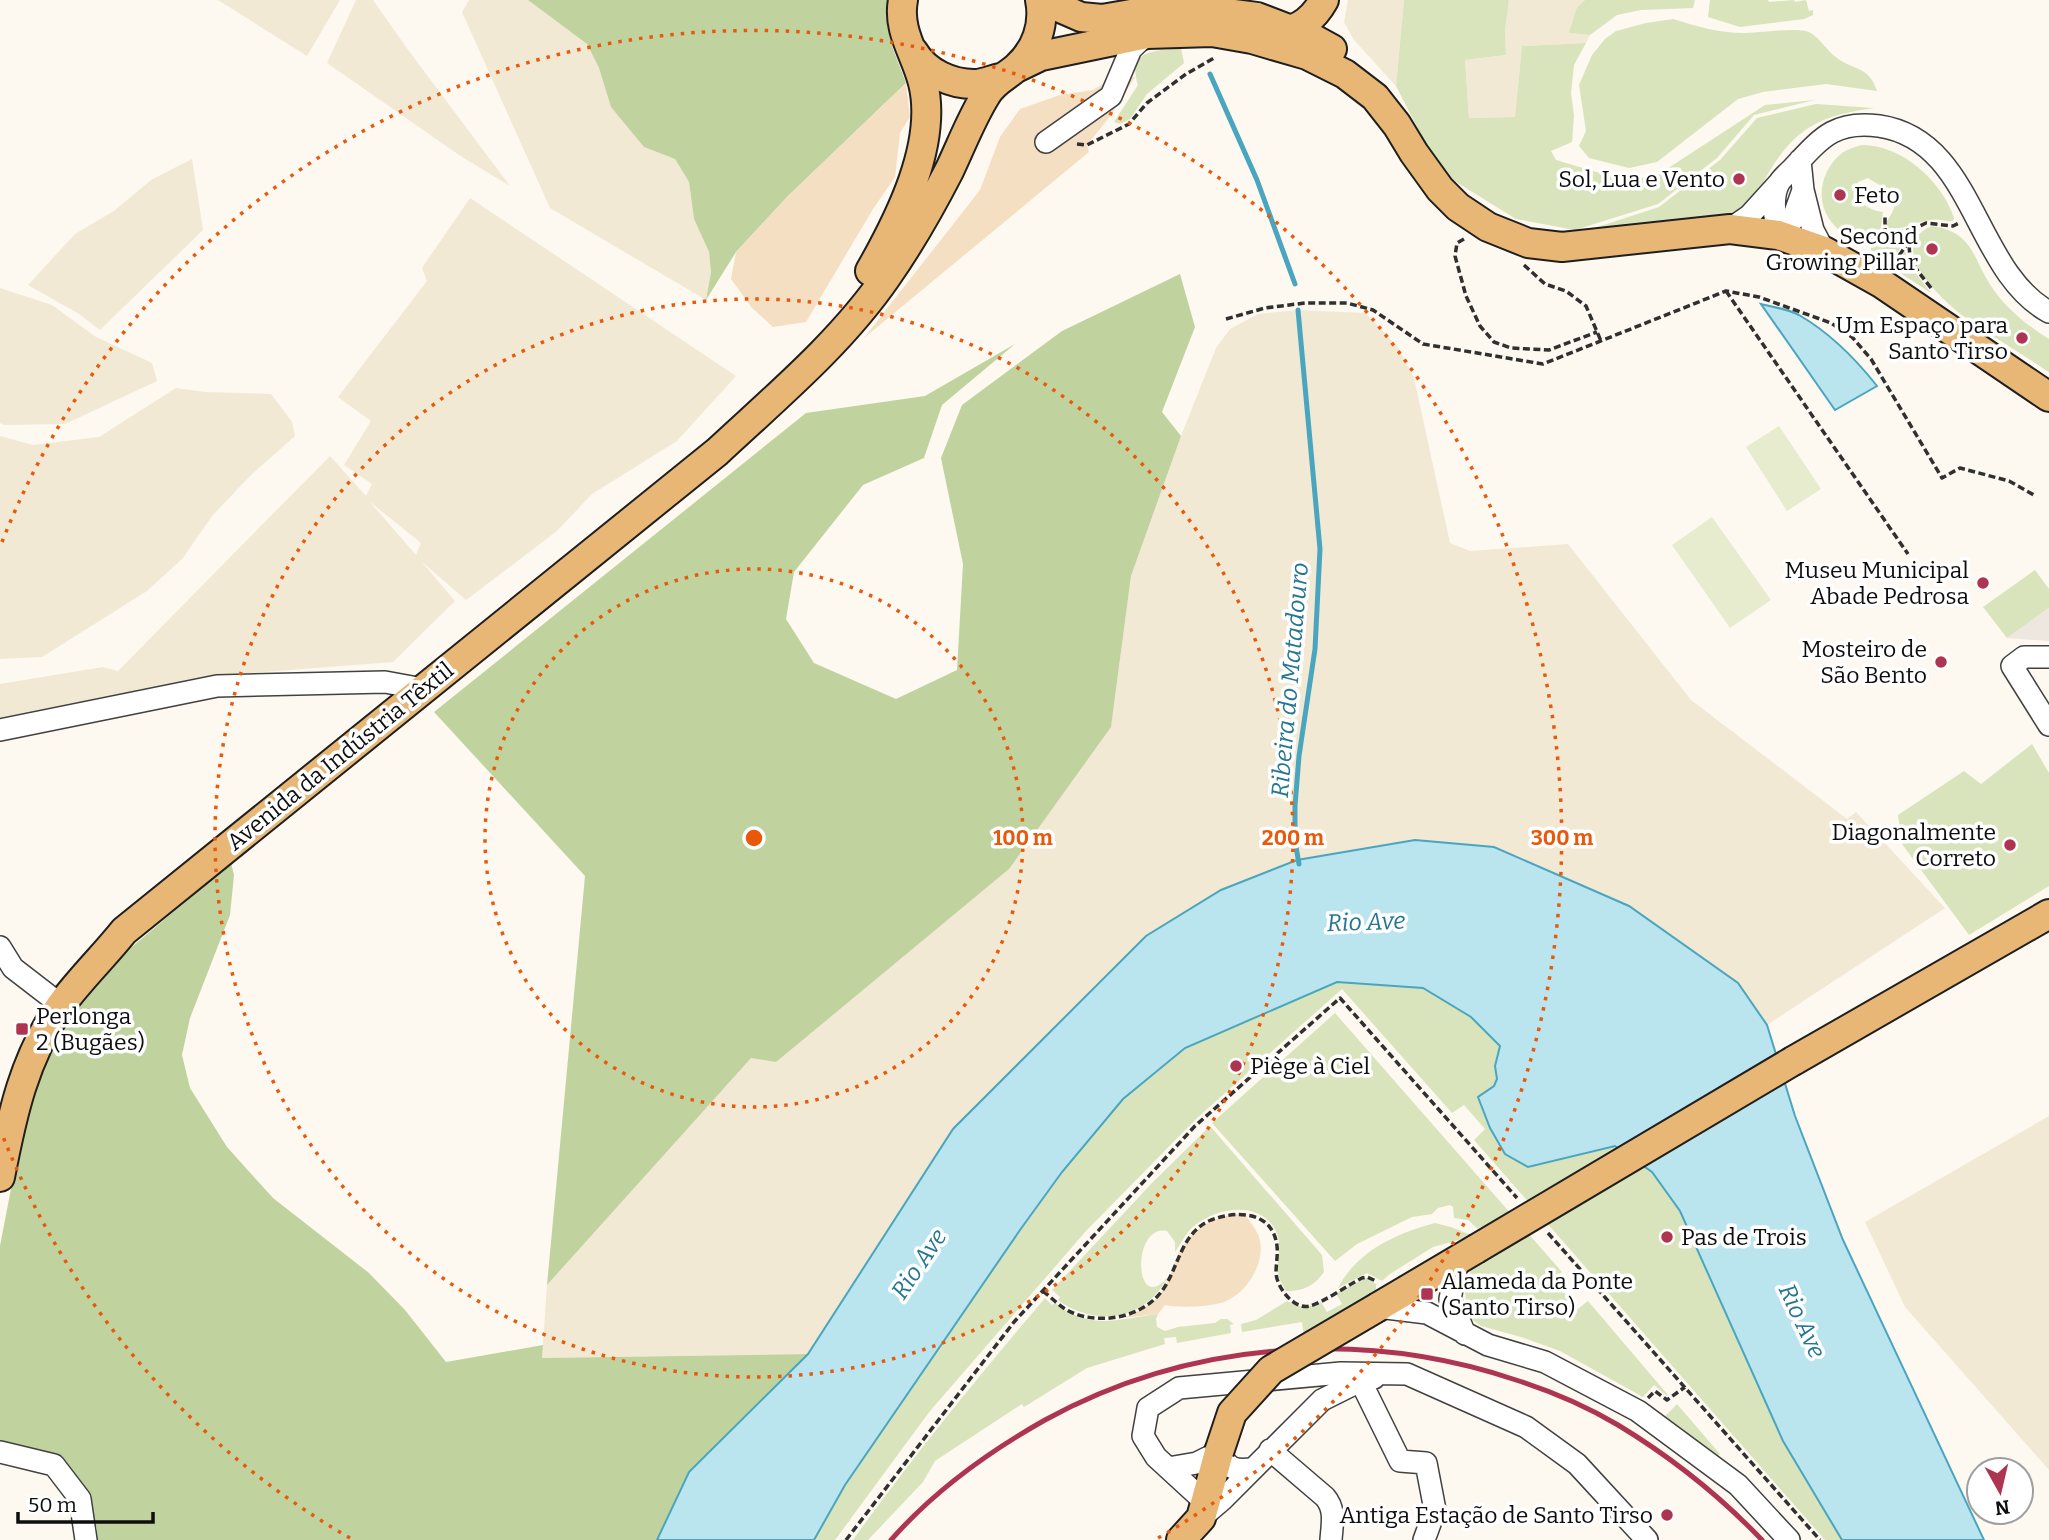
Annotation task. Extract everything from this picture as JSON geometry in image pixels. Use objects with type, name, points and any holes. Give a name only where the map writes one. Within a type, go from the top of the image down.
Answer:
[{"type":"main road","points":[[771,402],[786,378],[865,280],[894,228],[918,166],[925,102],[923,83],[902,22],[903,0]]},
{"type":"main road","points":[[771,402],[849,323],[885,279],[928,211],[991,86],[1031,52],[1040,33],[1041,0],[1081,17],[1145,23],[1252,39],[1321,61],[1345,74],[1375,97]]},
{"type":"main road","points":[[906,40],[918,59],[935,74],[956,82],[978,84],[1008,73],[1041,56],[1072,50],[1198,2],[1252,0]]},
{"type":"main road","points":[[1293,30],[1312,17],[1324,0]]},
{"type":"main road","points":[[1331,0],[1331,27],[1334,41],[1342,55]]},
{"type":"main road","points":[[1145,23],[1219,12],[1257,17],[1312,38],[1342,55],[1366,77],[1375,97],[1397,125],[1426,172],[1449,198],[1488,227],[1528,243],[1562,247],[1730,229],[1778,235],[1835,247],[1881,284],[2049,397]]},
{"type":"main road","name":"Avenida da Indústria Têxtil","points":[[0,1177],[13,1111],[27,1068],[61,1006],[124,931],[717,452],[771,402]]},
{"type":"main road","points":[[1181,1540],[1203,1510],[1232,1413],[1271,1370],[1379,1295],[1467,1254],[1793,1061],[2049,914]]},
{"type":"street","points":[[1046,142],[1111,96],[1145,23]]},
{"type":"street","points":[[1072,50],[1101,54],[1112,64],[1119,78]]},
{"type":"street","points":[[1730,229],[1749,216],[1800,160],[1835,129],[1864,124],[1896,129],[1927,147],[1952,174],[2007,273],[2034,303],[2049,312]]},
{"type":"street","points":[[1800,160],[1803,190],[1813,230],[1835,247]]},
{"type":"street","points":[[1778,184],[1773,214],[1778,235]]},
{"type":"street","points":[[1778,235],[1792,221],[1803,190]]},
{"type":"street","points":[[2049,657],[2025,657],[2011,666],[2049,725]]},
{"type":"street","points":[[0,730],[216,686],[385,682],[423,689]]},
{"type":"street","points":[[0,947],[6,974],[61,1006]]},
{"type":"street","points":[[1465,1334],[1450,1299],[1467,1254]]},
{"type":"street","points":[[1379,1295],[1427,1313],[1488,1345],[1545,1362],[1638,1411],[1738,1485],[1789,1540]]},
{"type":"street","points":[[1390,1374],[1361,1382],[1322,1400],[1222,1500],[1203,1510],[1156,1457],[1143,1436],[1149,1408],[1179,1388],[1325,1374],[1390,1374],[1407,1374],[1526,1427],[1577,1464],[1647,1540]]},
{"type":"street","points":[[1322,1400],[1325,1374]]},
{"type":"street","points":[[1361,1382],[1400,1461],[1426,1463],[1435,1510],[1424,1540]]},
{"type":"street","points":[[1270,1450],[1332,1505],[1331,1540]]},
{"type":"street","points":[[0,1452],[54,1465],[80,1499],[86,1540]]},
{"type":"street","points":[[1168,1468],[1197,1464],[1219,1452],[1228,1465],[1238,1470],[1252,1469]]},
{"type":"path","points":[[1046,142],[1087,145],[1129,124],[1147,103],[1186,74],[1224,52]]},
{"type":"path","points":[[1885,216],[1885,235]]},
{"type":"path","points":[[1835,247],[1914,229],[1926,223],[1953,226],[1961,222]]},
{"type":"path","points":[[1887,274],[1914,229]]},
{"type":"path","points":[[1471,240],[1464,239],[1457,243],[1455,256],[1466,296],[1480,326],[1494,342],[1511,348],[1549,350],[1597,332]]},
{"type":"path","points":[[1908,243],[1911,263],[1933,291]]},
{"type":"path","points":[[1525,265],[1545,284],[1566,291],[1587,306],[1601,341]]},
{"type":"path","points":[[1726,291],[1908,554]]},
{"type":"path","points":[[1226,319],[1265,308],[1305,303],[1347,303],[1373,310],[1423,344],[1543,364],[1726,291],[1759,297],[1831,323],[1852,337],[1871,359],[1941,478],[1960,468],[2009,481],[2035,495]]},
{"type":"path","points":[[846,1540],[1014,1322],[1195,1126],[1340,998],[1521,1203]]},
{"type":"path","points":[[1043,1291],[1071,1312],[1088,1318],[1107,1320],[1130,1313],[1163,1290],[1189,1237],[1205,1223],[1224,1215],[1244,1213],[1259,1218],[1272,1230],[1278,1246],[1276,1276],[1289,1300],[1300,1306],[1311,1306],[1367,1277],[1379,1295]]},
{"type":"path","points":[[1549,1233],[1820,1540]]},
{"type":"path","points":[[1667,1400],[1685,1387]]},
{"type":"shaded area","points":[[218,0],[340,0],[307,56]]},
{"type":"shaded area","points":[[356,0],[373,0],[510,186],[462,157],[327,63]]},
{"type":"shaded area","points":[[469,0],[528,0],[587,44],[599,68],[612,107],[644,147],[675,159],[689,182],[694,219],[709,252],[711,272],[706,300],[550,208],[462,12]]},
{"type":"shaded area","points":[[1348,0],[1404,0],[1396,86],[1354,40],[1344,22]]},
{"type":"shaded area","points":[[1509,0],[1585,0],[1577,7],[1570,33],[1590,35],[1586,43],[1522,46],[1515,117],[1469,118],[1465,60],[1506,55],[1505,31]]},
{"type":"shaded area","points":[[192,159],[203,230],[100,330],[79,314],[28,285],[75,234],[114,211],[151,180]]},
{"type":"shaded area","points":[[470,198],[736,376],[677,441],[592,494],[557,531],[466,600],[421,561],[455,601],[393,662],[201,677],[0,720],[0,684],[103,667],[118,671],[330,456],[366,496],[372,484],[344,465],[371,421],[338,397],[427,281],[422,268]],"holes":[[[369,501],[421,543],[416,555]]]},
{"type":"shaded area","points":[[0,288],[52,305],[96,337],[152,363],[157,381],[65,424],[0,423]]},
{"type":"shaded area","points":[[1298,310],[1365,313],[1398,347],[1414,378],[1450,543],[1470,551],[1568,544],[1691,700],[1847,819],[1856,812],[1945,908],[1767,1025],[1738,983],[1629,906],[1494,847],[1146,936],[953,1129],[808,1354],[542,1358],[547,1285],[751,1057],[776,1062],[1111,727],[1131,576],[1216,348],[1230,329],[1258,314]]},
{"type":"shaded area","points":[[176,388],[205,392],[271,394],[292,422],[295,436],[251,475],[212,516],[183,558],[147,591],[42,657],[0,659],[0,436],[33,445],[99,437]]},
{"type":"shaded area","points":[[2049,608],[2049,641],[2007,638]]},
{"type":"shaded area","points":[[2049,1116],[2049,1470],[1905,1307],[1865,1222]]},
{"type":"green space","points":[[528,0],[888,0],[889,34],[906,83],[788,196],[736,252],[706,300],[711,272],[709,252],[694,219],[689,182],[675,159],[644,147],[611,107],[599,68],[587,44]]},
{"type":"green space","points":[[1404,0],[1509,0],[1505,31],[1506,55],[1465,60],[1469,118],[1515,117],[1522,46],[1586,43],[1574,65],[1571,93],[1574,115],[1572,142],[1551,151],[1556,160],[1610,176],[1653,178],[1765,105],[1815,100],[1754,115],[1717,158],[1658,204],[1575,230],[1516,219],[1440,172],[1396,86]]},
{"type":"green space","points":[[1585,0],[1695,0],[1693,8],[1641,10],[1617,15],[1590,35],[1569,33],[1577,7]]},
{"type":"green space","points":[[1710,0],[1806,0],[1809,11],[1813,10],[1813,15],[1804,19],[1740,27],[1708,17]]},
{"type":"green space","points":[[1673,19],[1734,33],[1786,30],[1809,32],[1837,58],[1866,73],[1877,91],[1826,84],[1763,92],[1738,99],[1657,162],[1629,168],[1589,158],[1579,146],[1586,131],[1579,85],[1592,55],[1605,39],[1616,31]]},
{"type":"green space","points":[[1181,48],[1184,63],[1147,94],[1130,119],[1120,124],[1114,122],[1138,85],[1135,73],[1140,58],[1153,52]]},
{"type":"green space","points":[[1816,104],[1874,108],[1829,118],[1805,130],[1784,150],[1752,200],[1730,217],[1576,234],[1659,207],[1720,160],[1757,118]]},
{"type":"green space","points":[[1862,145],[1892,151],[1919,168],[1940,191],[1948,204],[1953,221],[1925,221],[1890,229],[1886,224],[1894,208],[1893,198],[1868,178],[1858,182],[1855,191],[1866,206],[1883,212],[1880,233],[1853,238],[1841,232],[1828,218],[1824,208],[1824,178],[1834,160],[1842,153]]},
{"type":"green space","points":[[1932,226],[1958,235],[1966,242],[2001,300],[2049,339],[2049,372],[1953,308],[1924,277],[1914,254],[1914,243],[1920,234]]},
{"type":"green space","points":[[1909,234],[1890,264],[1871,251],[1874,241]]},
{"type":"green space","points":[[1905,251],[1908,263],[1931,293],[1894,269]]},
{"type":"green space","points":[[1180,274],[1195,327],[1162,412],[1181,436],[1131,576],[1111,727],[1009,869],[776,1062],[751,1058],[547,1285],[585,876],[434,712],[806,413],[925,396],[1015,344],[942,405],[924,458],[863,485],[794,572],[786,619],[814,663],[896,699],[957,670],[963,564],[941,458],[962,405],[1062,331]]},
{"type":"green space","points":[[1779,426],[1821,489],[1787,511],[1746,447]]},
{"type":"green space","points":[[1712,517],[1771,600],[1730,628],[1672,545]]},
{"type":"green space","points":[[2035,570],[2049,589],[2049,608],[2007,638],[1983,607]]},
{"type":"green space","points":[[2032,744],[2049,773],[2049,886],[1969,935],[1902,844],[1898,815],[1964,771],[1981,784]]},
{"type":"green space","points":[[231,863],[234,875],[230,915],[190,1018],[182,1055],[190,1088],[227,1147],[273,1198],[369,1273],[405,1310],[446,1362],[543,1345],[542,1358],[808,1354],[689,1472],[657,1540],[96,1540],[97,1528],[76,1477],[0,1442],[0,1246],[28,1100],[61,1032],[106,969]]},
{"type":"green space","points":[[1337,982],[1423,988],[1471,1017],[1501,1046],[1495,1066],[1497,1079],[1494,1086],[1478,1097],[1490,1128],[1505,1154],[1528,1167],[1615,1146],[1652,1172],[1680,1211],[1783,1441],[1842,1540],[1825,1540],[1474,1140],[1485,1129],[1464,1105],[1452,1113],[1342,989],[1197,1118],[1086,1231],[930,1411],[835,1540],[814,1540],[845,1485],[1020,1230],[1062,1172],[1123,1099],[1185,1048]]},
{"type":"green space","points":[[1335,1013],[1562,1272],[1553,1280],[1578,1309],[1588,1301],[1667,1396],[1654,1385],[1643,1397],[1560,1351],[1481,1326],[1471,1319],[1466,1311],[1465,1279],[1472,1269],[1507,1247],[1468,1220],[1454,1218],[1453,1207],[1450,1205],[1438,1208],[1432,1214],[1412,1217],[1357,1244],[1335,1261],[1212,1123]]},
{"type":"green space","points":[[1210,1126],[1322,1255],[1324,1272],[1320,1277],[1308,1287],[1286,1291],[1279,1277],[1279,1241],[1275,1229],[1268,1220],[1258,1214],[1236,1210],[1214,1215],[1194,1226],[1175,1252],[1175,1242],[1167,1231],[1155,1233],[1147,1241],[1142,1254],[1144,1280],[1150,1286],[1159,1285],[1171,1273],[1154,1297],[1136,1309],[1113,1316],[1090,1315],[1058,1300],[1060,1297],[1052,1290],[1152,1183]]},
{"type":"green space","points":[[1435,1223],[1473,1236],[1433,1247],[1382,1281],[1367,1273],[1338,1288],[1356,1264],[1379,1245],[1406,1232]]},
{"type":"green space","points":[[1366,1278],[1376,1284],[1376,1291],[1370,1297],[1304,1336],[1302,1322],[1242,1332],[1241,1324],[1256,1320],[1287,1301],[1304,1306],[1321,1302],[1327,1312],[1342,1304],[1336,1293]]},
{"type":"green space","points":[[1045,1298],[1052,1305],[1055,1303],[1068,1312],[1093,1320],[1117,1320],[1158,1314],[1157,1327],[1165,1331],[1215,1323],[1221,1319],[1227,1319],[1234,1324],[1230,1325],[1231,1333],[1177,1343],[1176,1337],[1164,1338],[1165,1344],[1087,1368],[1024,1407],[1022,1404],[935,1461],[923,1482],[868,1540],[853,1540],[946,1417]]},
{"type":"green space","points":[[1677,1404],[1720,1454],[1716,1458],[1663,1418]]},
{"type":"sand","points":[[1135,77],[1111,115],[1087,145],[1089,152],[864,338],[980,190],[1000,137],[1020,109],[1060,95],[1093,90],[1108,81]]},
{"type":"sand","points":[[906,83],[910,117],[900,133],[895,177],[806,322],[773,327],[752,308],[731,279],[736,252],[788,196]]},
{"type":"sand","points":[[1244,1213],[1258,1234],[1261,1250],[1257,1268],[1240,1292],[1218,1304],[1165,1305],[1158,1314],[1123,1318],[1145,1307],[1159,1295],[1178,1255],[1197,1230],[1214,1220]]},
{"type":"water","points":[[1761,304],[1790,311],[1810,322],[1841,347],[1877,386],[1835,410]]},
{"type":"water","name":"Rio Ave","points":[[1415,840],[1494,847],[1629,906],[1738,983],[1767,1025],[1795,1116],[1843,1240],[1965,1500],[1965,1526],[1977,1526],[1984,1540],[1842,1540],[1783,1441],[1680,1211],[1652,1172],[1615,1146],[1528,1167],[1505,1154],[1490,1128],[1478,1097],[1494,1086],[1500,1046],[1471,1017],[1423,988],[1337,982],[1185,1048],[1123,1099],[1062,1172],[1020,1230],[845,1485],[814,1540],[657,1540],[689,1472],[808,1354],[953,1129],[1146,936],[1221,890],[1297,860]]},
{"type":"waterway","name":"Ribeira do Matadouro","points":[[1210,74],[1257,180],[1295,284]]},
{"type":"waterway","name":"Ribeira do Matadouro","points":[[1298,310],[1320,549],[1315,649],[1299,756],[1295,806],[1295,841],[1299,864]]},
{"type":"railway","points":[[891,1540],[925,1505],[983,1459],[1045,1420],[1100,1393],[1158,1373],[1216,1359],[1276,1351],[1337,1349],[1397,1353],[1457,1364],[1516,1380],[1568,1400],[1618,1425],[1657,1450],[1712,1492],[1762,1540]]},
{"type":"place","name":"Sol, Lua e Vento","points":[[1739,179]]},
{"type":"place","name":"Feto","points":[[1840,195]]},
{"type":"place","name":"Second Growing Pillar","points":[[1932,249]]},
{"type":"place","name":"Um Espaço para Santo Tirso","points":[[2022,338]]},
{"type":"place","name":"Museu Municipal Abade Pedrosa","points":[[1983,583]]},
{"type":"place","name":"Mosteiro de São Bento","points":[[1941,662]]},
{"type":"place","name":"Diagonalmente Correto","points":[[2010,845]]},
{"type":"place","name":"Perlonga 2 (Bugães)","points":[[22,1029]]},
{"type":"place","name":"Piège à Ciel","points":[[1236,1066]]},
{"type":"place","name":"Pas de Trois","points":[[1667,1237]]},
{"type":"place","name":"Alameda da Ponte (Santo Tirso)","points":[[1427,1294]]},
{"type":"place","name":"Antiga Estação de Santo Tirso","points":[[1667,1515]]}]
